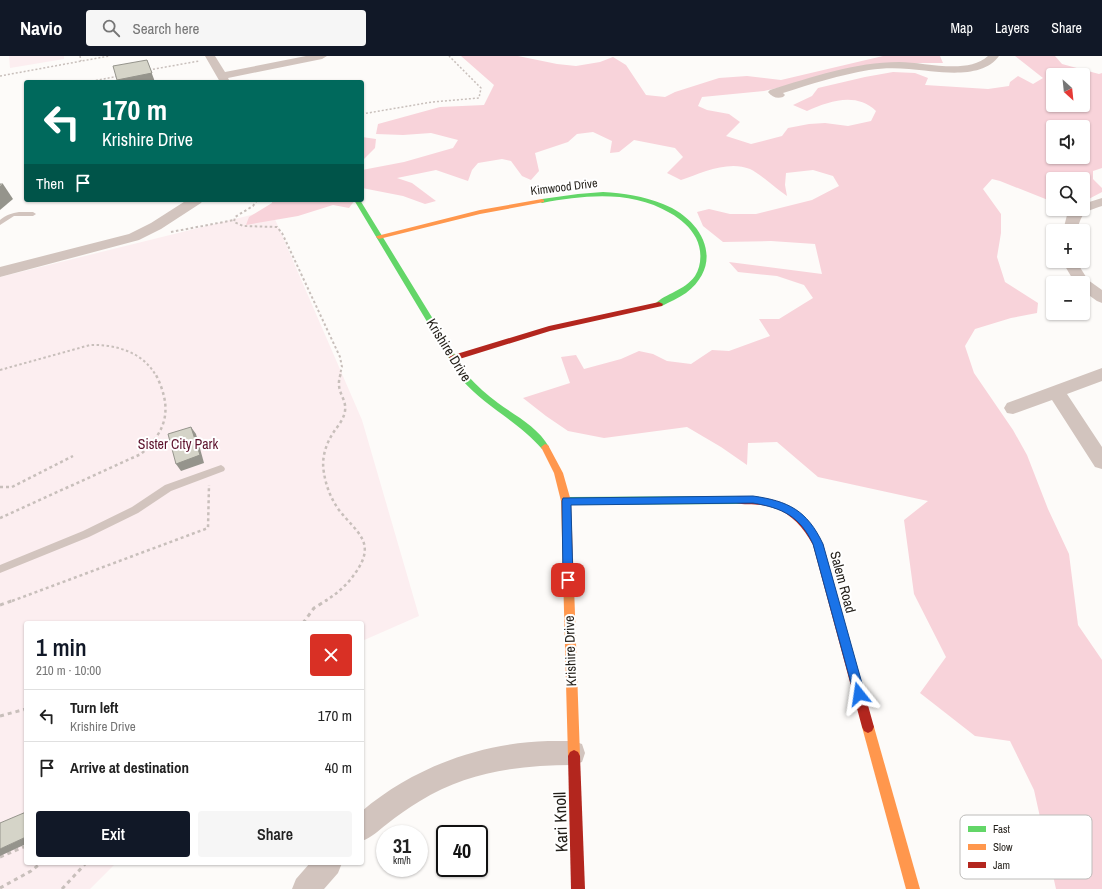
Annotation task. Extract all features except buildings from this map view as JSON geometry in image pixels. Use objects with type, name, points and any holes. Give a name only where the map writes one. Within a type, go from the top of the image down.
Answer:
[{"type":"street","points":[[206,58],[223,79],[322,56]]},
{"type":"street","points":[[779,95],[774,92],[872,66],[899,65],[940,69],[964,69],[983,65],[989,62],[994,56]]},
{"type":"street","name":"Kimwood Drive","points":[[380,237],[510,206],[578,195],[609,194],[640,198],[668,208],[690,224],[698,233],[703,243],[706,254],[704,265],[699,276],[691,286],[669,300],[654,306],[549,329],[452,358]]},
{"type":"street","points":[[0,272],[134,237],[156,226],[193,202]]},
{"type":"street","name":"Krishire Drive","points":[[358,202],[452,358],[474,391],[488,403],[517,420],[535,434],[548,450],[558,466],[564,484],[566,501],[573,753]]},
{"type":"street","points":[[1090,206],[1102,202]]},
{"type":"street","points":[[1090,289],[1102,298]]},
{"type":"street","points":[[1014,408],[1102,374]]},
{"type":"street","points":[[1056,392],[1102,462]]},
{"type":"street","name":"Salem Road","points":[[566,501],[761,500],[774,503],[788,509],[802,519],[812,531],[818,544],[913,889]]},
{"type":"street","points":[[364,826],[405,795],[437,778],[468,766],[505,757],[546,753],[573,753]]},
{"type":"street","name":"Kari Knoll","points":[[573,753],[578,889]]},
{"type":"street","points":[[306,889],[326,865]]},
{"type":"lane","points":[[0,223],[7,216],[12,214],[33,214]]},
{"type":"lane","points":[[0,569],[86,534],[135,510],[168,488],[221,469]]},
{"type":"path","points":[[80,56],[81,61]]},
{"type":"path","points":[[0,76],[109,56]]},
{"type":"path","points":[[364,114],[432,102],[478,98],[481,94],[481,88],[449,56]]},
{"type":"path","points":[[149,70],[206,58]]},
{"type":"path","points":[[99,80],[120,76]]},
{"type":"path","points":[[167,232],[234,220],[255,202]]},
{"type":"path","points":[[234,220],[237,225],[243,226],[277,227],[282,234],[340,357],[343,367],[338,386],[345,406],[345,415],[329,438],[323,451],[323,469],[326,484],[333,499],[341,512],[359,530],[365,551],[355,575],[345,587],[318,605],[304,621]]},
{"type":"path","points":[[0,370],[90,345],[114,345],[134,354],[150,366],[154,372],[166,406],[165,419],[160,433],[151,445],[141,454],[0,518]]},
{"type":"path","points":[[0,487],[12,487],[73,456]]},
{"type":"path","points":[[0,605],[208,528],[210,473]]},
{"type":"path","points":[[0,716],[24,710]]},
{"type":"path","points":[[0,857],[24,847]]},
{"type":"path","points":[[0,888],[39,865]]},
{"type":"path","points":[[62,889],[84,865]]},
{"type":"green space","points":[[9,56],[64,56],[64,59],[10,68]]},
{"type":"green space","name":"Sister City Park","points":[[271,210],[362,420],[419,616],[364,640],[364,621],[24,621],[24,865],[114,865],[90,889],[0,889],[0,277]]},
{"type":"shaded area","points":[[461,56],[518,56],[557,64],[576,66],[600,62],[613,57],[626,65],[646,95],[665,97],[675,92],[719,78],[747,76],[781,80],[883,56],[940,56],[943,63],[888,63],[764,91],[702,97],[698,106],[707,110],[729,114],[740,122],[726,136],[751,144],[782,136],[788,128],[825,123],[848,126],[871,121],[876,111],[868,105],[851,100],[843,100],[825,104],[807,111],[793,105],[812,96],[818,88],[865,77],[893,72],[915,73],[928,78],[925,85],[988,89],[1009,86],[1010,82],[1018,76],[1033,84],[1043,78],[1015,56],[1055,56],[1062,64],[1077,68],[1046,68],[1046,112],[1090,112],[1090,72],[1099,74],[1102,73],[1102,168],[1093,171],[1093,179],[1102,188],[1102,192],[1090,198],[1090,172],[1046,172],[1046,199],[992,179],[983,189],[1001,214],[1001,233],[997,257],[1005,282],[1038,303],[1037,313],[1011,318],[975,329],[965,346],[974,373],[1013,430],[1027,455],[1048,509],[1069,554],[1078,625],[1102,660],[1102,889],[1056,889],[1054,879],[1092,879],[1092,815],[1040,815],[1034,790],[1010,741],[975,736],[920,693],[946,657],[914,594],[904,520],[928,501],[818,477],[777,442],[748,443],[747,465],[721,447],[687,427],[604,438],[568,431],[523,398],[570,383],[561,357],[576,355],[584,369],[621,359],[639,351],[653,354],[667,361],[691,364],[712,350],[729,351],[770,336],[759,319],[779,319],[813,298],[804,285],[777,276],[738,272],[729,262],[822,274],[815,244],[771,241],[723,242],[703,226],[697,212],[709,209],[730,214],[756,214],[812,200],[839,186],[833,176],[813,170],[786,173],[785,185],[787,196],[754,171],[742,167],[733,166],[715,168],[681,180],[667,173],[683,157],[675,148],[634,140],[619,152],[610,153],[612,141],[593,132],[577,134],[568,142],[535,153],[539,171],[531,180],[522,176],[511,161],[502,159],[478,163],[472,170],[468,181],[436,170],[397,178],[412,183],[436,201],[425,204],[403,196],[364,188],[364,170],[404,162],[453,148],[458,140],[431,133],[403,135],[376,134],[378,124],[440,107],[484,105],[494,85]]},
{"type":"shaded area","points":[[364,137],[376,139],[375,148],[364,159]]},
{"type":"shaded area","points":[[354,202],[349,208],[333,205],[298,216],[246,225],[249,217],[272,203]]},
{"type":"traffic: fast","points":[[542,201],[566,197],[603,194],[627,196],[639,198],[662,206],[681,217],[694,230],[703,245],[704,261],[698,277],[683,291],[659,304]]},
{"type":"traffic: fast","points":[[358,202],[465,378],[484,397],[527,428],[545,447]]},
{"type":"traffic: fast","points":[[566,501],[739,500]]},
{"type":"traffic: slow","points":[[379,237],[480,212],[542,201]]},
{"type":"traffic: slow","points":[[545,447],[558,473],[566,501],[574,756]]},
{"type":"traffic: slow","points":[[868,727],[913,889]]},
{"type":"traffic: jam","points":[[453,358],[549,329],[659,304]]},
{"type":"traffic: jam","points":[[739,500],[765,502],[786,508],[804,522],[811,531],[818,544],[868,727]]},
{"type":"traffic: jam","points":[[574,756],[578,889]]},
{"type":"route","points":[[568,580],[566,501],[761,500],[774,503],[788,509],[802,519],[812,531],[818,544],[859,694]]}]
